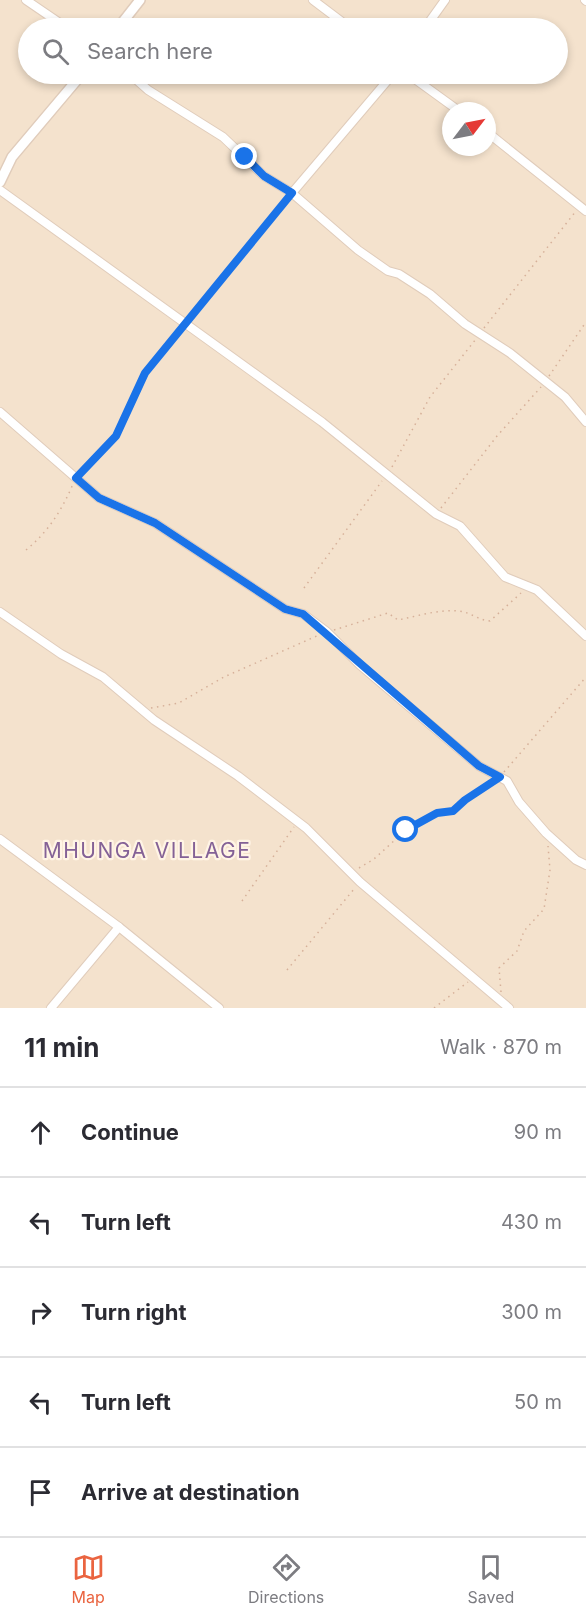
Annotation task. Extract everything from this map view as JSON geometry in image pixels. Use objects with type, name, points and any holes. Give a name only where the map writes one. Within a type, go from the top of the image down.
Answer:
[{"type":"street","points":[[26,0],[52,18]]},
{"type":"street","points":[[126,18],[140,0]]},
{"type":"street","points":[[314,0],[337,18]]},
{"type":"street","points":[[432,18],[445,0]]},
{"type":"street","points":[[0,182],[12,157],[74,84]]},
{"type":"street","points":[[141,84],[223,137],[264,176],[292,193],[358,250],[388,271],[399,274],[430,294],[465,324],[510,353],[565,398],[586,422]]},
{"type":"street","points":[[292,193],[385,84]]},
{"type":"street","points":[[422,84],[447,102]]},
{"type":"street","points":[[496,139],[583,209]]},
{"type":"street","points":[[0,190],[187,323],[388,473],[436,514],[460,526],[505,577],[537,590],[586,636]]},
{"type":"street","points":[[0,412],[99,498],[155,523],[285,609],[303,614],[479,766],[507,781],[519,802],[546,833],[576,860],[586,865]]},
{"type":"street","points":[[0,612],[61,654],[103,677],[153,720],[237,776],[298,822],[360,882],[506,1005]]},
{"type":"street","points":[[0,839],[119,927],[219,1008]]},
{"type":"street","points":[[51,1008],[119,927]]},
{"type":"path","points":[[26,550],[42,537],[64,504],[76,478],[116,436],[145,373],[292,193]]},
{"type":"path","points":[[304,588],[388,473],[430,397],[521,277],[583,209]]},
{"type":"path","points":[[436,514],[497,436],[544,383],[586,322]]},
{"type":"path","points":[[352,873],[374,859],[406,830],[437,813],[453,811],[465,800],[500,777],[586,677]]},
{"type":"path","points":[[242,901],[298,822]]},
{"type":"path","points":[[506,1005],[499,968],[517,951],[524,931],[544,909],[550,870],[546,833]]},
{"type":"path","points":[[288,970],[360,882]]},
{"type":"path","points":[[434,1008],[473,978]]},
{"type":"shaded area","points":[[0,0],[586,0],[586,1008],[0,1008]]},
{"type":"district","name":"MHUNGA VILLAGE","points":[[147,850]]},
{"type":"route","points":[[245,157],[264,176],[292,193],[145,373],[116,436],[76,478],[99,498],[155,523],[285,609],[303,614],[327,632],[360,665],[479,766],[500,777],[465,800],[453,811],[437,813],[406,830]]}]
